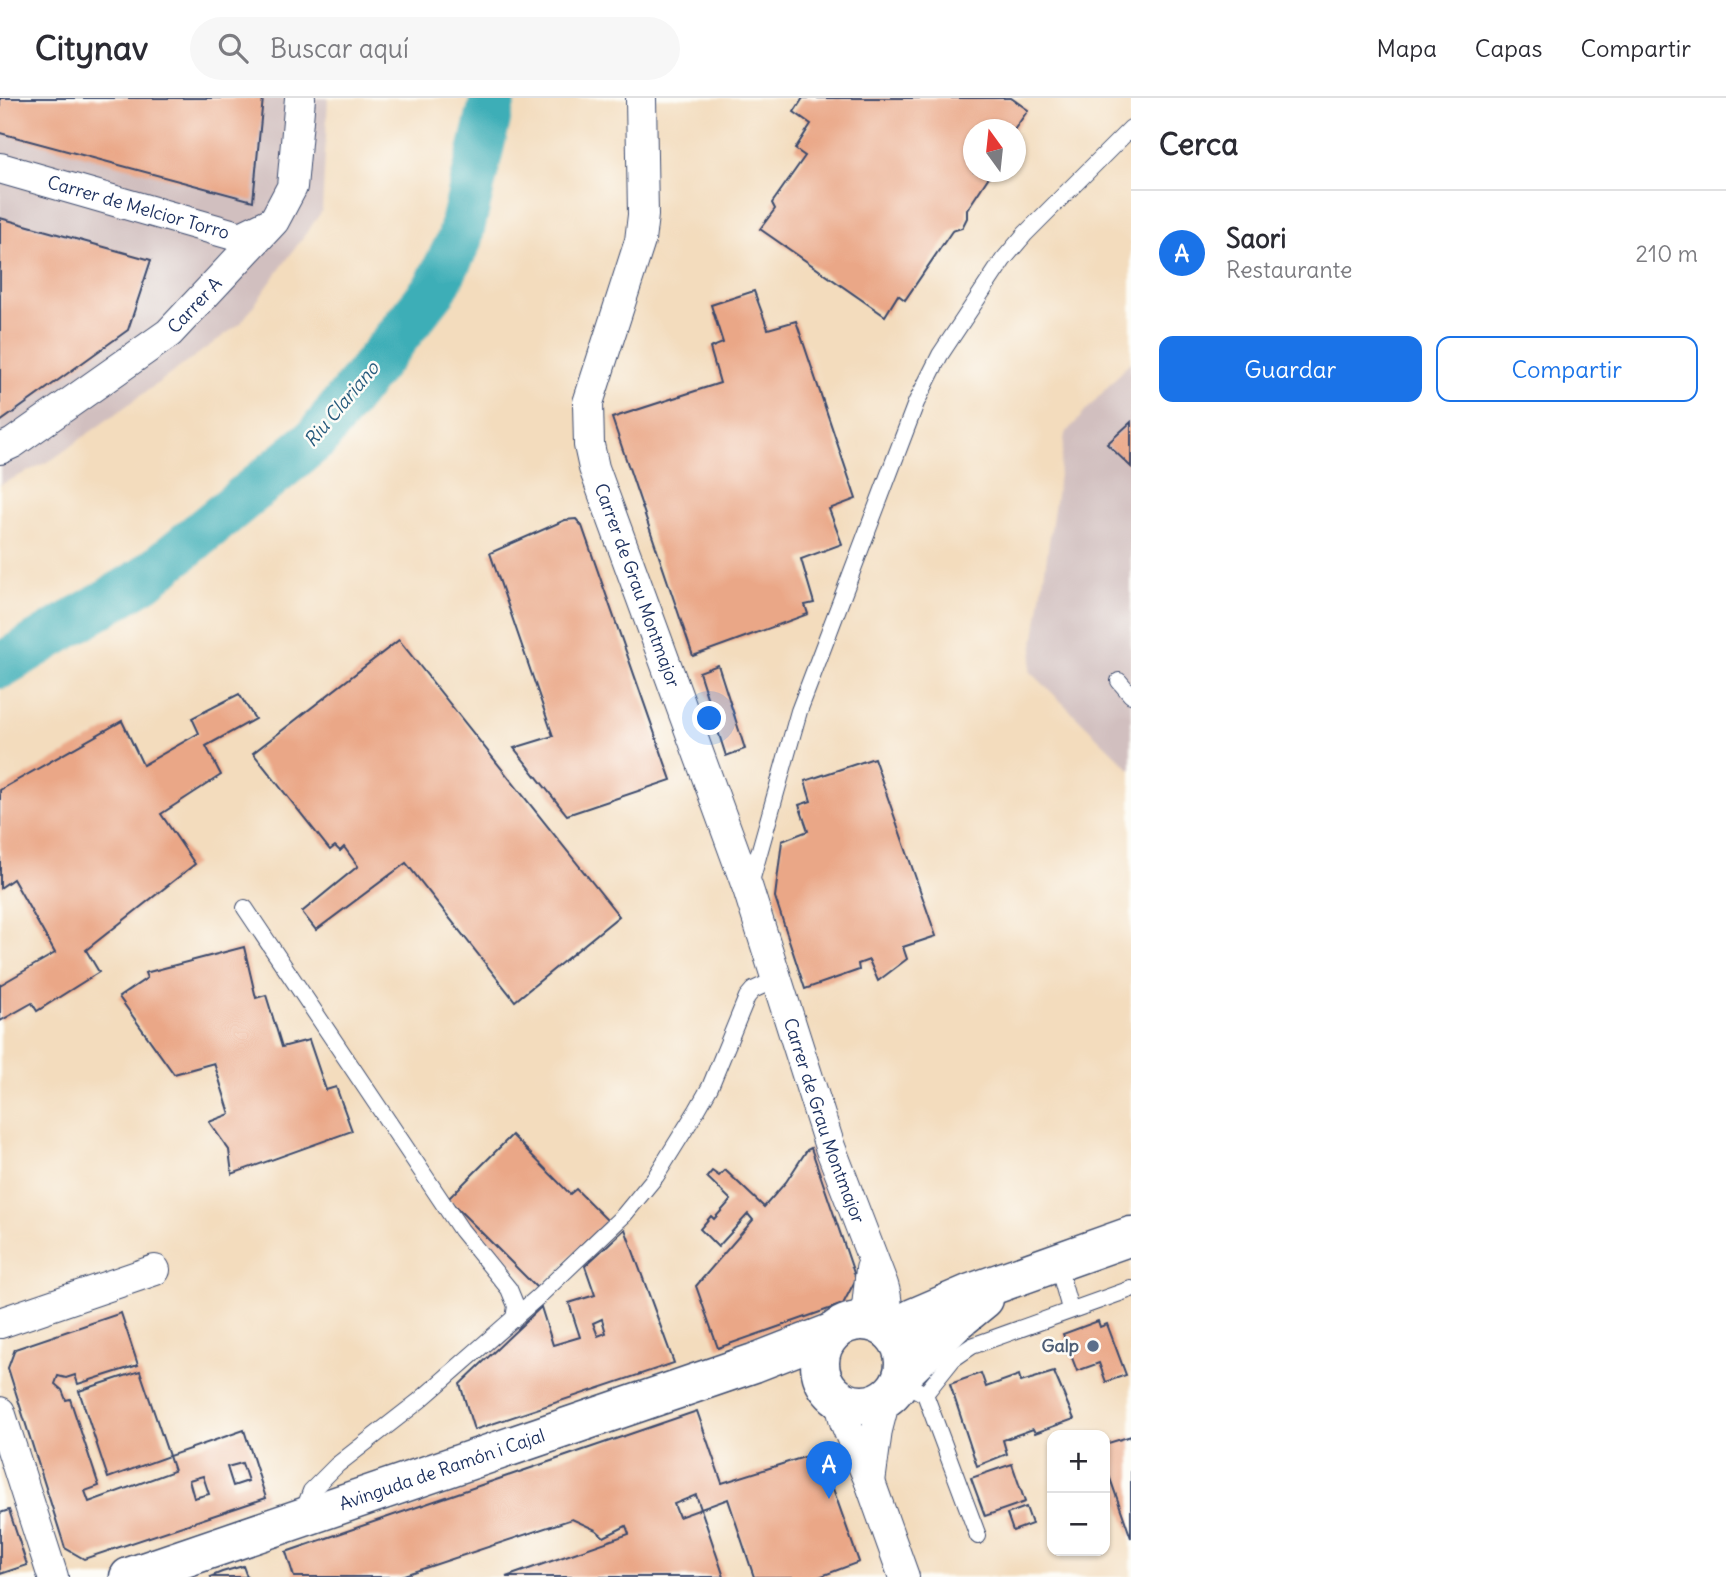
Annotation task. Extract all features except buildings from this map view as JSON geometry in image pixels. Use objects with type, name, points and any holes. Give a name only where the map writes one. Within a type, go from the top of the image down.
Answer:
[{"type":"street","name":"Carrer A","points":[[0,449],[13,443],[169,333],[274,221],[292,187],[300,98]]},
{"type":"street","name":"Carrer de Grau Montmajor","points":[[641,98],[643,215],[640,241],[588,403],[589,444],[594,468],[748,889],[830,1147],[888,1302],[887,1312],[865,1328]]},
{"type":"street","name":"Carrer de Melcior Torro","points":[[0,168],[241,237],[274,221]]},
{"type":"street","name":"Avinguda de Ramón i Cajal","points":[[129,1577],[754,1363],[865,1328],[913,1318],[940,1305],[1131,1236]]},
{"type":"street","points":[[0,1323],[155,1270]]},
{"type":"street","points":[[870,1482],[877,1430],[903,1386],[957,1321],[1010,1279]]},
{"type":"street","points":[[903,1386],[903,1351],[865,1328],[821,1352],[819,1363],[870,1482],[904,1577]]},
{"type":"street","name":"Avinguda de Ramón i Cajal","points":[[754,1363],[820,1378],[831,1391]]},
{"type":"street","points":[[831,1391],[850,1404],[862,1406],[903,1386]]},
{"type":"street","points":[[0,1412],[53,1577]]},
{"type":"lane","points":[[748,889],[799,711],[916,402],[930,372],[1003,260],[1025,234],[1131,128]]},
{"type":"lane","points":[[1119,681],[1131,695]]},
{"type":"lane","points":[[245,908],[461,1230],[509,1289],[516,1307],[514,1318]]},
{"type":"lane","points":[[307,1515],[307,1499],[316,1485],[337,1465],[419,1401],[605,1235],[656,1176],[710,1087],[747,997],[753,990],[777,979]]},
{"type":"lane","points":[[1057,1262],[1070,1309]]},
{"type":"lane","points":[[978,1536],[903,1386],[982,1341],[1131,1289]]},
{"type":"shaded area","points":[[0,98],[328,98],[322,211],[241,323],[53,459],[0,485]]},
{"type":"shaded area","points":[[1131,361],[1131,770],[1030,671],[1065,434]]},
{"type":"waterway","name":"Riu Clariano","points":[[0,666],[145,579],[317,438],[436,287],[459,241],[493,98]]},
{"type":"place","name":"Galp","points":[[1093,1346]]},
{"type":"place","name":"Saori","points":[[829,1499]]}]
